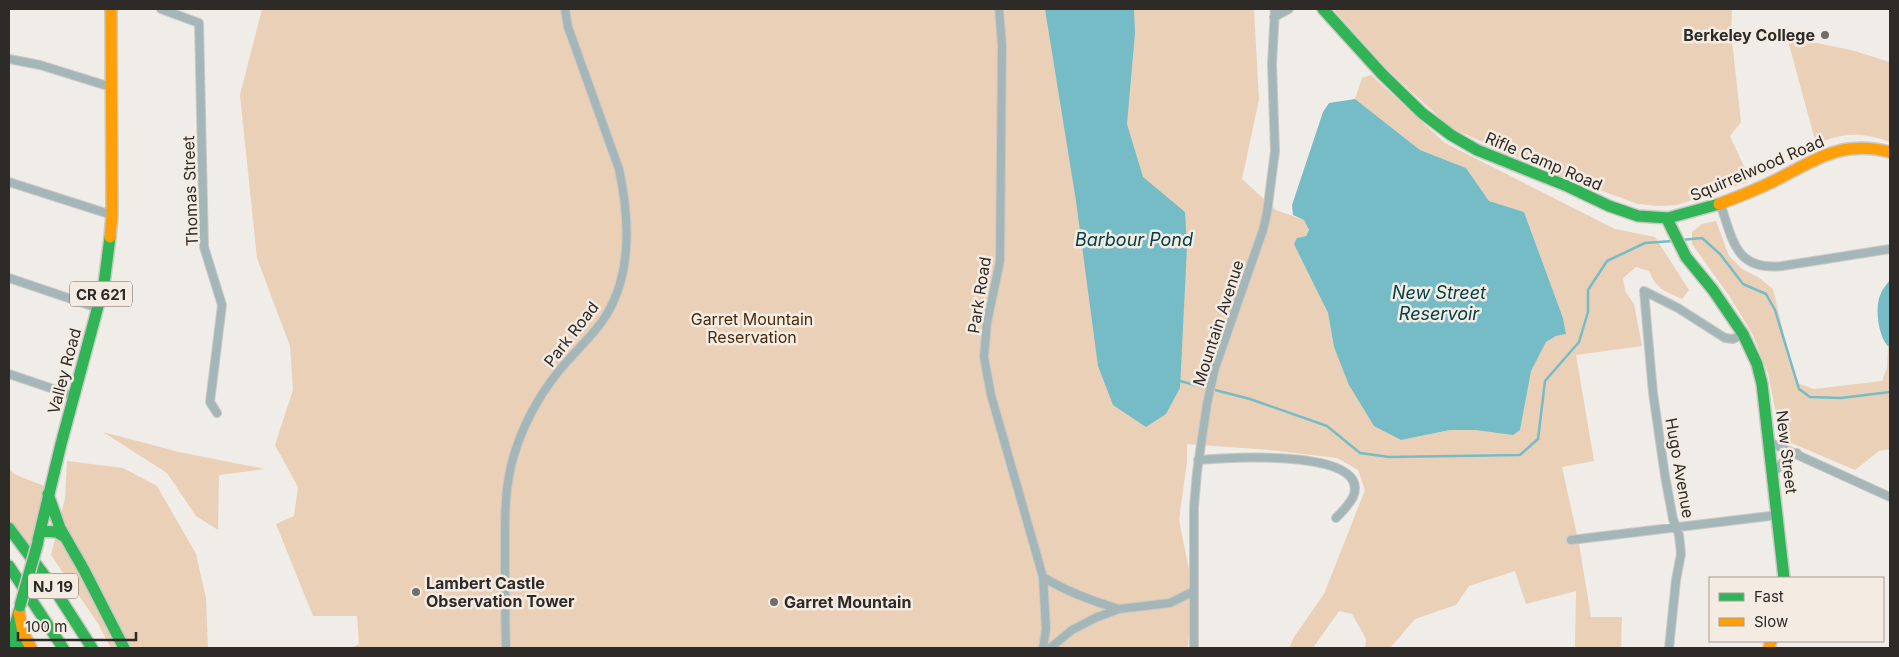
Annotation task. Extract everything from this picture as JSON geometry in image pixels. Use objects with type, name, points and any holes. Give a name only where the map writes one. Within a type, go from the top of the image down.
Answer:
[{"type":"main road","name":"Valley Road","points":[[10,648],[39,537],[48,494],[104,284],[112,215],[111,9]]},
{"type":"main road","name":"Rifle Camp Road","points":[[1323,9],[1378,70],[1425,114],[1452,136],[1481,152],[1558,182],[1621,212],[1636,217],[1667,219]]},
{"type":"main road","name":"Squirrelwood Road","points":[[1667,219],[1720,203],[1772,182],[1810,160],[1838,152],[1858,149],[1890,152]]},
{"type":"main road","points":[[1667,219],[1686,257],[1715,292],[1743,334]]},
{"type":"main road","name":"New Street","points":[[1743,334],[1751,349],[1760,378],[1778,514],[1784,577]]},
{"type":"main road","points":[[48,494],[53,511],[65,537],[124,648]]},
{"type":"main road","name":"NJ 19","points":[[9,528],[54,587],[92,648]]},
{"type":"main road","points":[[39,537],[57,532],[65,537]]},
{"type":"main road","name":"NJ 19","points":[[9,566],[63,648]]},
{"type":"main road","points":[[19,610],[23,632],[31,648]]},
{"type":"main road","points":[[10,648],[19,645],[31,648]]},
{"type":"street","name":"Thomas Street","points":[[161,9],[199,23],[204,247],[222,305],[210,402],[217,413]]},
{"type":"street","name":"Park Road","points":[[506,648],[505,504],[513,456],[540,397],[558,372],[601,322],[622,280],[626,251],[627,220],[619,170],[568,28],[565,9]]},
{"type":"street","name":"Park Road","points":[[999,9],[1002,45],[1000,261],[987,323],[984,357],[991,395],[1043,577],[1046,628],[1043,648]]},
{"type":"street","points":[[1274,13],[1289,9]]},
{"type":"street","name":"Mountain Avenue","points":[[1194,648],[1194,506],[1198,460],[1207,404],[1216,368],[1255,256],[1267,213],[1276,151],[1272,64],[1274,13]]},
{"type":"street","points":[[9,59],[111,87]]},
{"type":"street","points":[[9,182],[112,215]]},
{"type":"street","points":[[1720,203],[1732,239],[1740,253],[1748,261],[1756,265],[1768,268],[1890,250]]},
{"type":"street","points":[[9,278],[98,308]]},
{"type":"street","name":"Hugo Avenue","points":[[1669,648],[1680,554],[1679,534],[1673,520],[1665,476],[1655,402],[1644,291],[1671,304],[1725,338],[1734,339],[1743,334]]},
{"type":"street","points":[[9,374],[74,396]]},
{"type":"street","points":[[1769,442],[1797,453],[1890,497]]},
{"type":"street","points":[[1773,473],[1786,459],[1797,453]]},
{"type":"street","points":[[1198,460],[1261,457],[1302,460],[1333,466],[1350,476],[1354,485],[1353,498],[1336,518]]},
{"type":"street","points":[[1571,540],[1778,514]]},
{"type":"street","points":[[1043,577],[1085,599],[1119,609]]},
{"type":"street","points":[[1050,648],[1072,630],[1095,618],[1119,609],[1170,603],[1194,591]]},
{"type":"green space","name":"Garret Mountain Reservation","points":[[262,9],[1254,9],[1259,100],[1242,179],[1276,210],[1304,220],[1309,230],[1306,236],[1297,238],[1315,286],[1328,313],[1334,347],[1401,440],[1450,430],[1520,429],[1530,371],[1546,342],[1556,336],[1566,334],[1563,318],[1524,212],[1489,201],[1466,168],[1420,150],[1355,99],[1362,78],[1371,75],[1445,143],[1615,229],[1655,237],[1689,290],[1682,299],[1658,286],[1649,271],[1636,267],[1623,278],[1625,291],[1634,304],[1642,346],[1576,355],[1594,461],[1562,467],[1579,544],[1591,617],[1622,617],[1621,648],[1575,648],[1576,591],[1526,604],[1515,571],[1469,586],[1456,605],[1415,619],[1390,648],[1365,648],[1366,639],[1352,614],[1339,611],[1313,648],[1289,648],[1294,637],[1324,594],[1365,490],[1358,470],[1337,458],[1270,450],[1187,444],[1187,462],[1179,520],[1189,570],[1190,621],[1188,648],[351,648],[359,644],[357,616],[313,616],[276,524],[294,516],[298,487],[275,445],[293,390],[290,346],[257,258],[240,95]]},
{"type":"green space","points":[[1732,9],[1731,32],[1741,122],[1730,136],[1747,173],[1748,182],[1677,205],[1658,206],[1638,204],[1551,172],[1451,128],[1388,70],[1334,10]]},
{"type":"green space","points":[[1787,37],[1851,50],[1890,62],[1890,142],[1870,136],[1845,135],[1816,144]]},
{"type":"green space","points":[[1716,221],[1729,256],[1742,269],[1758,277],[1773,289],[1797,383],[1814,389],[1882,381],[1887,368],[1888,347],[1890,348],[1890,449],[1879,451],[1855,470],[1789,442],[1780,435],[1768,373],[1753,335],[1730,297],[1692,244],[1692,232],[1702,224]]},
{"type":"green space","points":[[103,432],[179,452],[265,469],[219,475],[218,530],[196,516],[167,473]]},
{"type":"green space","points":[[67,461],[123,468],[157,486],[196,554],[206,598],[208,648],[111,648],[97,622],[51,555],[65,499]]},
{"type":"green space","points":[[9,468],[14,474],[49,488],[37,544],[29,544],[9,521]]},
{"type":"water","name":"Barbour Pond","points":[[1045,9],[1134,9],[1135,33],[1127,124],[1143,177],[1185,212],[1187,247],[1180,388],[1166,414],[1146,427],[1113,405],[1098,366],[1076,201]]},
{"type":"water","name":"New Street Reservoir","points":[[1355,99],[1420,150],[1466,168],[1489,201],[1524,212],[1563,318],[1566,334],[1556,336],[1546,342],[1531,371],[1520,430],[1513,435],[1476,430],[1450,430],[1401,440],[1374,426],[1349,385],[1334,347],[1328,313],[1294,244],[1297,238],[1306,236],[1309,230],[1304,220],[1293,215],[1292,205],[1323,112],[1329,103]]},
{"type":"water","points":[[1890,280],[1890,348],[1886,344],[1880,330],[1878,306],[1883,289]]},
{"type":"waterway","points":[[1681,240],[1702,238],[1720,254],[1743,284],[1766,294],[1775,310],[1799,389],[1810,397],[1841,398],[1890,392]]},
{"type":"waterway","points":[[1180,381],[1250,399],[1327,426],[1360,453],[1389,457],[1520,455],[1538,439],[1545,381],[1579,342],[1588,312],[1588,290],[1607,261],[1645,243],[1673,241]]},
{"type":"traffic: fast","points":[[1323,9],[1382,74],[1422,113],[1451,135],[1477,150],[1567,186],[1609,206],[1638,216],[1668,218],[1719,204]]},
{"type":"traffic: fast","points":[[1667,219],[1686,257],[1713,290],[1743,334],[1757,364],[1762,384],[1784,577]]},
{"type":"traffic: fast","points":[[38,540],[61,444],[104,284],[110,237]]},
{"type":"traffic: fast","points":[[48,494],[60,528],[124,648]]},
{"type":"traffic: fast","points":[[9,528],[53,587],[92,648]]},
{"type":"traffic: fast","points":[[40,531],[57,532],[65,537]]},
{"type":"traffic: fast","points":[[20,606],[38,542]]},
{"type":"traffic: fast","points":[[9,566],[63,648]]},
{"type":"traffic: fast","points":[[9,647],[19,611]]},
{"type":"traffic: fast","points":[[11,648],[19,645],[30,648]]},
{"type":"traffic: slow","points":[[110,237],[112,215],[111,9]]},
{"type":"traffic: slow","points":[[1719,204],[1762,187],[1817,159],[1843,150],[1857,148],[1890,152]]},
{"type":"traffic: slow","points":[[19,613],[23,632],[31,648]]},
{"type":"traffic: slow","points":[[1769,648],[1771,642]]},
{"type":"place","name":"Berkeley College","points":[[1825,35]]},
{"type":"place","name":"Lambert Castle Observation Tower","points":[[416,592]]},
{"type":"place","name":"Garret Mountain","points":[[774,602]]}]
